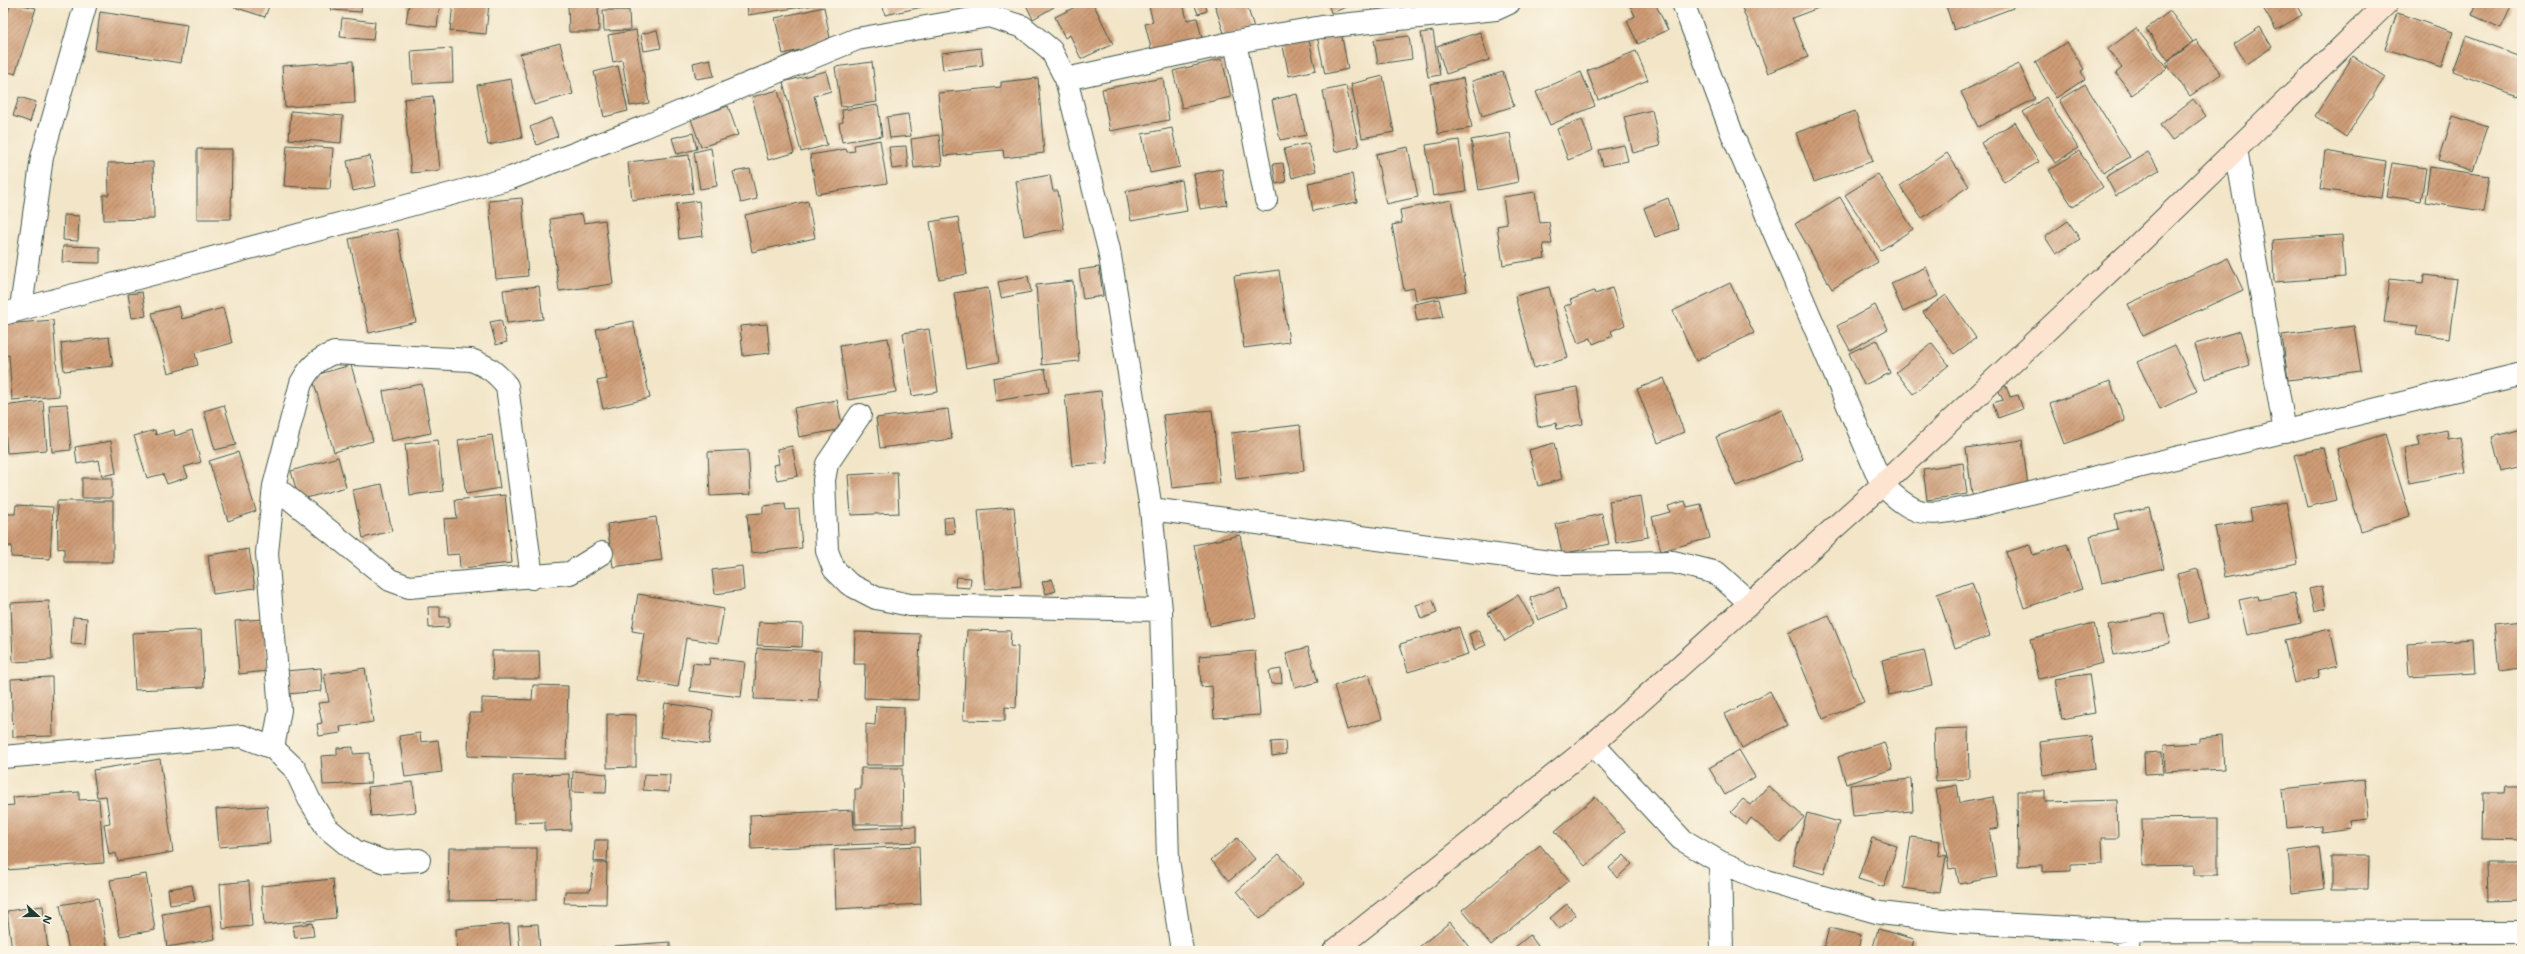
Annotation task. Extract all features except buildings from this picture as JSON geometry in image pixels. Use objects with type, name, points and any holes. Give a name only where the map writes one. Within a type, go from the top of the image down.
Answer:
[{"type":"street","points":[[86,3],[42,157],[12,311],[511,178],[659,122],[857,39],[989,16],[1023,27],[1051,50],[1066,79],[1109,250],[1151,509],[1161,610],[1168,860],[1182,951]]},
{"type":"street","points":[[1066,79],[1235,42],[1322,27],[1496,9],[1509,3]]},
{"type":"street","points":[[1683,3],[1733,136],[1882,485],[1904,506],[1930,514],[1973,508],[2522,374]]},
{"type":"street","points":[[1334,951],[1593,744],[1882,485],[2127,255],[2387,3]]},
{"type":"street","points":[[1235,42],[1266,200]]},
{"type":"street","points":[[2236,149],[2285,432]]},
{"type":"street","points":[[273,748],[280,710],[267,553],[274,486],[301,382],[309,368],[320,358],[334,353],[471,360],[485,365],[498,374],[507,386],[532,578]]},
{"type":"street","points":[[860,415],[827,464],[824,480],[827,551],[834,569],[849,584],[876,598],[910,605],[1161,610]]},
{"type":"street","points":[[274,486],[390,580],[409,587],[532,578],[570,573],[602,553]]},
{"type":"street","points":[[1151,509],[1565,564],[1673,562],[1717,573],[1750,603]]},
{"type":"street","points":[[3,757],[242,736],[273,748],[295,769],[309,799],[327,828],[355,851],[385,862],[419,860]]},
{"type":"street","points":[[1593,744],[1681,839],[1720,862],[1766,881],[1880,913],[2128,941],[2522,932]]},
{"type":"street","points":[[1720,862],[1722,951]]}]
